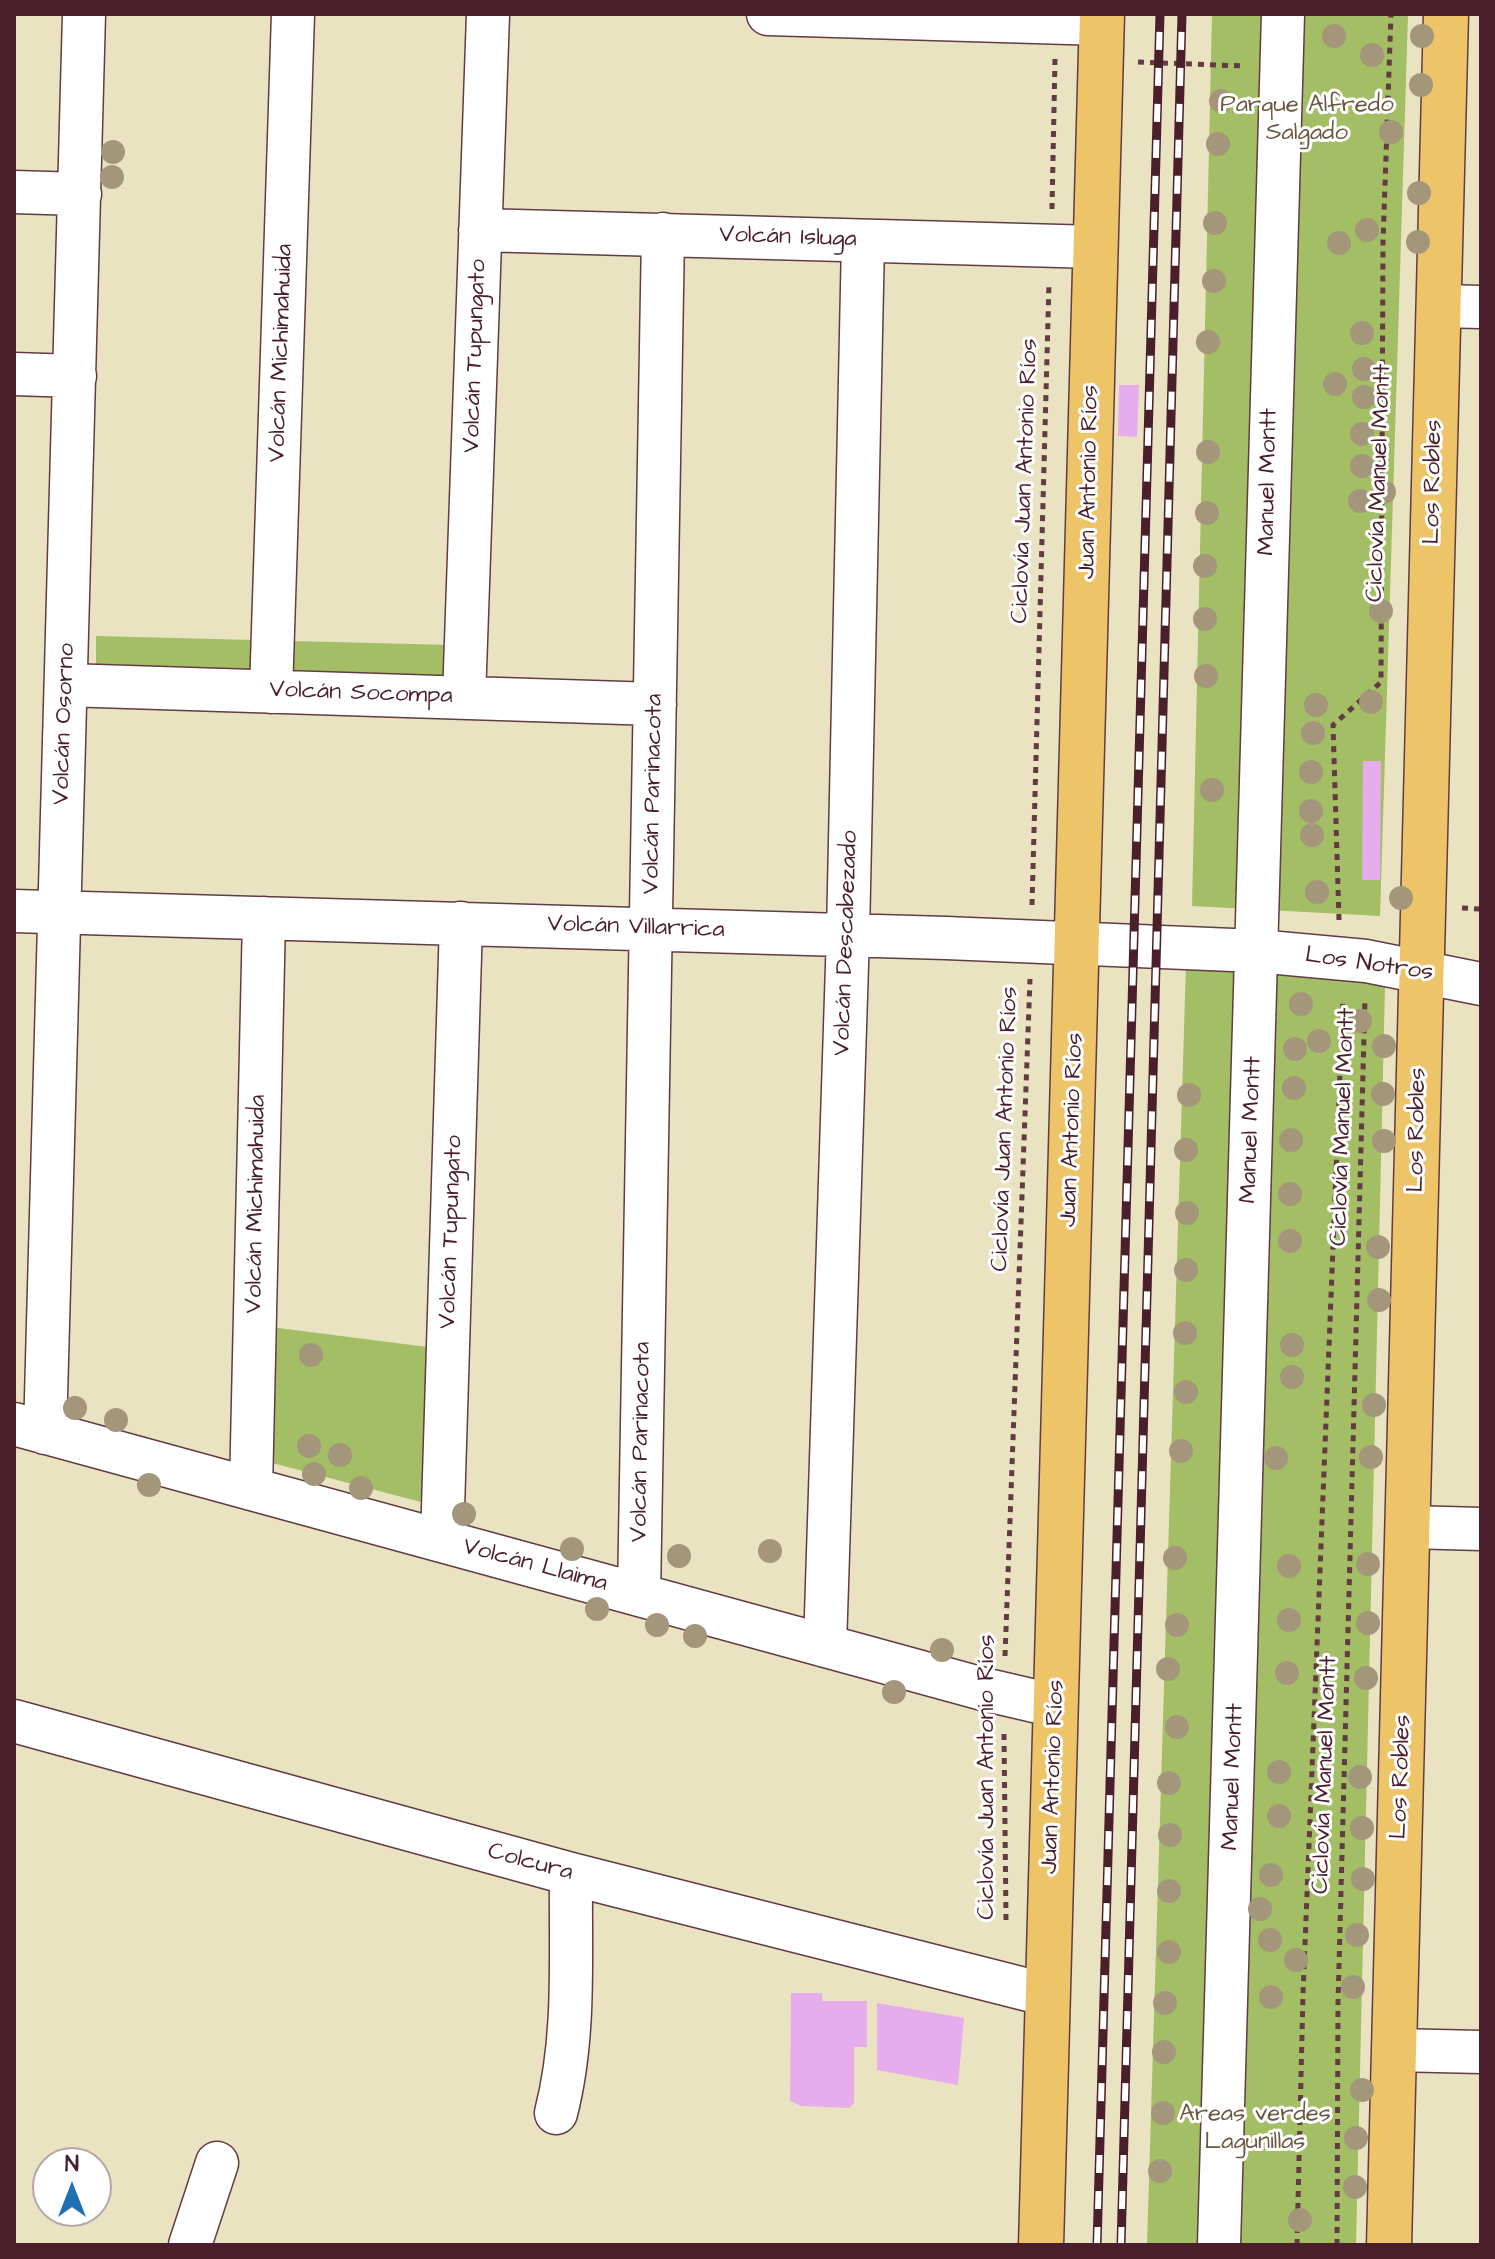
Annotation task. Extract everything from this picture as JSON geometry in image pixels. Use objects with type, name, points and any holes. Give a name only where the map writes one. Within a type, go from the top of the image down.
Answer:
[{"type":"main road","name":"Los Robles","points":[[1389,2245],[1422,971],[1460,306],[1446,14]]},
{"type":"main road","name":"Juan Antonio Ríos","points":[[1041,2245],[1102,34]]},
{"type":"street","name":"Volcán Osorno","points":[[30,1429],[60,912],[84,14]]},
{"type":"street","name":"Volcán Michimahuida","points":[[271,692],[293,14]]},
{"type":"street","name":"Volcán Tupungato","points":[[464,698],[488,14]]},
{"type":"street","points":[[768,14],[1056,22],[1102,34]]},
{"type":"street","name":"Manuel Montt","points":[[1241,2245],[1268,952],[1283,14]]},
{"type":"street","name":"Manuel Montt","points":[[1219,2245],[1268,952],[1287,750],[1304,14]]},
{"type":"street","points":[[14,192],[80,194]]},
{"type":"street","name":"Volcán Isluga","points":[[480,230],[1096,247]]},
{"type":"street","name":"Volcán Parinacota","points":[[639,1594],[663,234]]},
{"type":"street","name":"Volcán Descabezado","points":[[825,1646],[848,934],[863,241]]},
{"type":"street","points":[[14,374],[75,376]]},
{"type":"street","name":"Volcán Socompa","points":[[66,685],[655,704]]},
{"type":"street","name":"Volcán Villarrica","points":[[14,911],[848,934],[1268,952]]},
{"type":"street","name":"Volcán Michimahuida","points":[[251,1489],[264,918]]},
{"type":"street","name":"Volcán Tupungato","points":[[442,1541],[461,923]]},
{"type":"street","name":"Los Notros","points":[[1268,952],[1353,959],[1481,984]]},
{"type":"street","name":"Volcán Llaima","points":[[30,1429],[1056,1706]]},
{"type":"street","points":[[1409,1527],[1481,1529]]},
{"type":"street","name":"Colcura","points":[[14,1721],[571,1874],[1048,1995]]},
{"type":"street","points":[[556,2113],[569,2046],[571,1874]]},
{"type":"street","points":[[1394,2050],[1481,2052]]},
{"type":"street","points":[[190,2245],[217,2163]]},
{"type":"path","points":[[1297,2245],[1303,1994],[1343,999],[1353,959],[1333,725],[1381,682],[1383,242],[1391,14]]},
{"type":"path","name":"Ciclovía Juan Antonio Ríos","points":[[1006,1923],[1004,1694],[1031,941],[1056,22]]},
{"type":"path","points":[[1102,34],[1135,62],[1245,66]]},
{"type":"path","points":[[1457,908],[1481,909]]},
{"type":"path","name":"Ciclovía Manuel Montt","points":[[1337,2245],[1353,959]]},
{"type":"green space","name":"Parque Alfredo Salgado","points":[[1212,14],[1408,14],[1380,916],[1192,906]]},
{"type":"green space","points":[[96,636],[452,645],[451,680],[96,671]]},
{"type":"green space","name":"Areas verdes Lagunillas","points":[[1186,964],[1342,968],[1385,985],[1356,2245],[1147,2245]]},
{"type":"green space","points":[[263,1326],[435,1348],[434,1489],[421,1502],[257,1459]]},
{"type":"building","points":[[1119,385],[1139,385],[1137,437],[1118,436]]},
{"type":"building","points":[[1363,761],[1381,761],[1380,880],[1362,880]]},
{"type":"building","points":[[791,1993],[822,1993],[822,2001],[867,2001],[867,2047],[854,2047],[854,2103],[849,2108],[801,2106],[790,2101]]},
{"type":"building","points":[[877,2003],[964,2018],[958,2085],[877,2070]]},
{"type":"railway","points":[[1097,2245],[1160,14]]},
{"type":"railway","points":[[1121,2245],[1182,14]]}]
